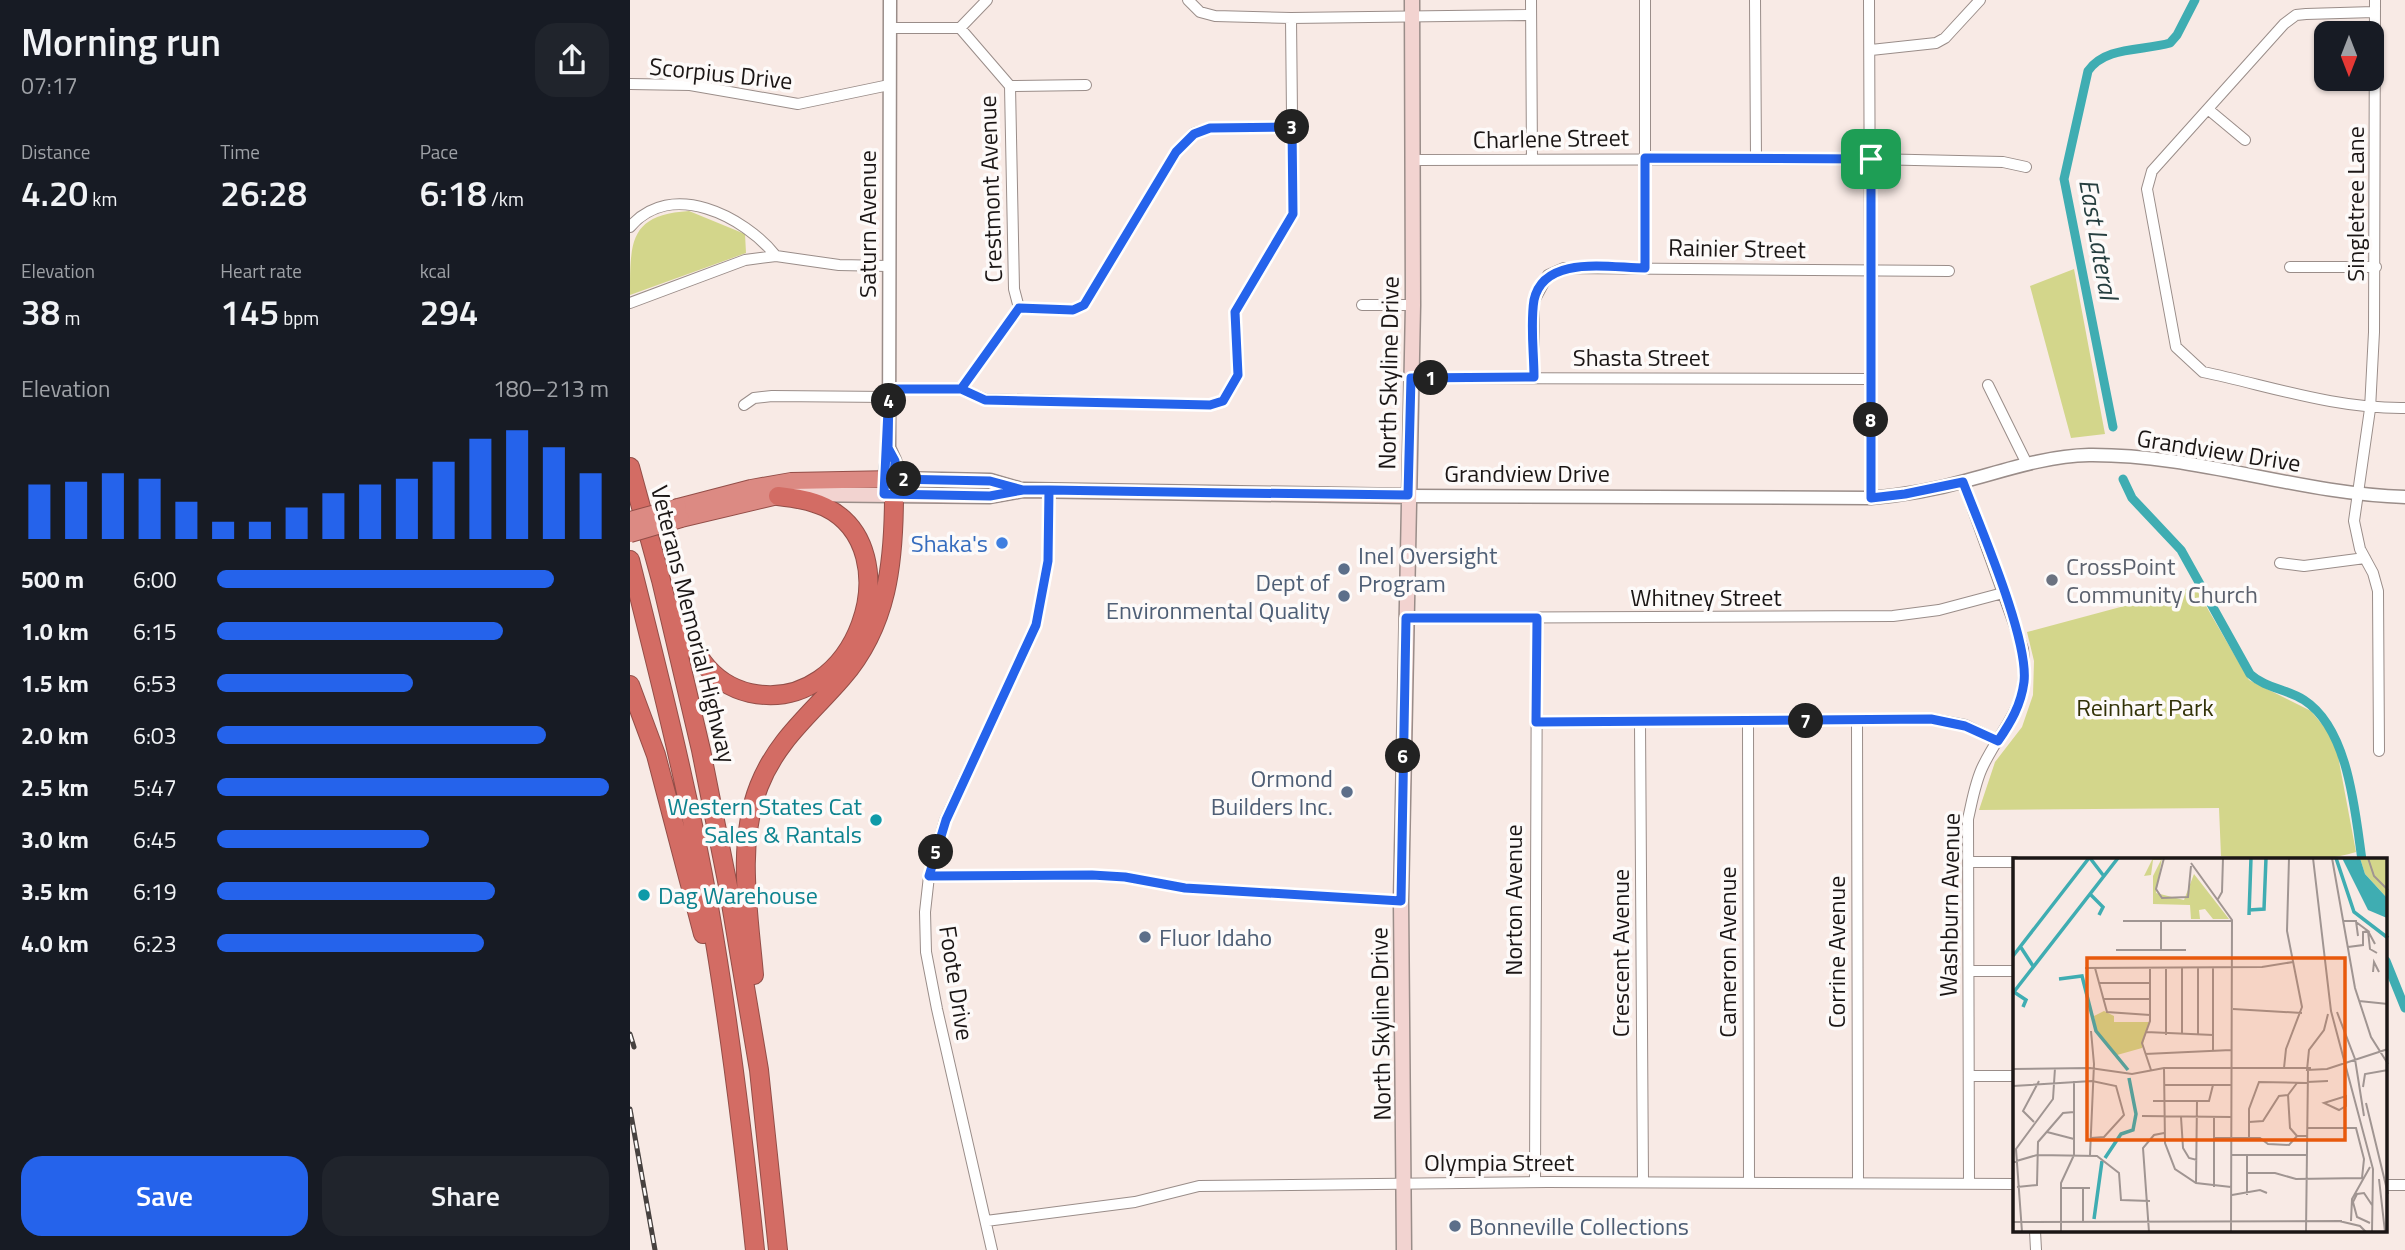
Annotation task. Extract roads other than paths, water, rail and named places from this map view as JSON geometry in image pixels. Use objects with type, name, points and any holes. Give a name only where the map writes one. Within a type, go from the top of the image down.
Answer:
[{"type":"highway","name":"Veterans Memorial Highway","points":[[630,467],[701,750],[759,1070],[778,1250]]},
{"type":"highway","name":"Grandview Drive","points":[[630,534],[679,513],[751,488],[792,481],[889,487]]},
{"type":"highway","points":[[636,485],[689,641],[707,671],[736,690],[765,696],[794,694],[823,679],[846,656],[863,629],[877,589],[889,487]]},
{"type":"highway","points":[[759,1070],[748,896],[750,815],[774,755],[791,731],[843,677],[866,645],[879,618],[892,566],[889,487]]},
{"type":"highway","name":"Grandview Drive","points":[[630,520],[778,496]]},
{"type":"highway","points":[[778,496],[824,506],[844,520],[859,540],[868,573],[867,591],[859,628],[846,656]]},
{"type":"highway","name":"Veterans Memorial Highway","points":[[630,560],[668,708],[708,907],[739,1098],[755,1250]]},
{"type":"highway","points":[[630,685],[656,755],[727,1021]]},
{"type":"main road","name":"North Skyline Drive","points":[[1404,1250],[1401,901],[1413,305],[1412,0]]},
{"type":"main road","name":"Grandview Drive","points":[[778,496],[889,487],[990,496],[1023,490],[1408,495]]},
{"type":"street","name":"Saturn Avenue","points":[[889,487],[895,461],[888,448],[890,0]]},
{"type":"street","points":[[889,28],[960,27],[987,0]]},
{"type":"street","points":[[1188,0],[1200,12],[1215,16],[1291,18],[1531,15]]},
{"type":"street","points":[[1531,0],[1532,159]]},
{"type":"street","points":[[1645,0],[1645,268]]},
{"type":"street","points":[[1755,0],[1756,159]]},
{"type":"street","points":[[1869,0],[1871,498]]},
{"type":"street","points":[[1871,50],[1936,43],[1945,38],[1980,0]]},
{"type":"street","name":"Singletree Lane","points":[[2375,0],[2376,267],[2370,409],[2354,521],[2378,591],[2379,751]]},
{"type":"street","points":[[2374,12],[2296,15],[2258,51],[2209,110],[2152,171],[2147,189],[2176,347],[2203,372],[2370,409],[2405,408]]},
{"type":"street","points":[[744,405],[754,398],[772,396],[961,389],[985,400],[1210,405],[1223,401],[1238,375],[1235,312],[1293,214],[1291,18]]},
{"type":"street","name":"Crestmont Avenue","points":[[960,27],[1010,86],[1014,289],[1019,308],[961,389]]},
{"type":"street","name":"Scorpius Drive","points":[[630,84],[690,85],[798,104],[888,85]]},
{"type":"street","points":[[1010,86],[1086,85]]},
{"type":"street","points":[[2209,110],[2245,140]]},
{"type":"street","points":[[1019,308],[1073,310],[1084,305],[1176,152],[1194,134],[1210,128],[1292,127]]},
{"type":"street","name":"Charlene Street","points":[[1411,160],[1871,159],[2003,162],[2026,167]]},
{"type":"street","points":[[630,227],[649,211],[668,205],[695,206],[732,217],[762,238],[776,256]]},
{"type":"street","points":[[630,303],[745,260],[776,256],[839,265],[888,266]]},
{"type":"street","points":[[2290,267],[2376,267]]},
{"type":"street","name":"Rainier Street","points":[[1534,377],[1534,301],[1548,275],[1564,268],[1949,271]]},
{"type":"street","points":[[1362,305],[1413,305]]},
{"type":"street","name":"Shasta Street","points":[[1411,378],[1870,379]]},
{"type":"street","points":[[1988,385],[2027,464]]},
{"type":"street","name":"Grandview Drive","points":[[1408,495],[1871,498],[1905,494],[1963,482],[2027,464],[2086,455],[2201,466],[2357,494],[2405,497]]},
{"type":"street","name":"Washburn Avenue","points":[[1963,482],[2023,649],[2024,680],[2015,715],[1983,766],[1968,819],[1969,1184]]},
{"type":"street","name":"Foote Drive","points":[[992,1250],[926,952],[925,912],[929,876],[946,820],[1036,625],[1048,561],[1049,490]]},
{"type":"street","points":[[2280,563],[2304,566],[2365,558]]},
{"type":"street","name":"Whitney Street","points":[[1406,618],[1893,616],[1939,610],[2003,593]]},
{"type":"street","name":"Norton Avenue","points":[[1535,1182],[1537,618]]},
{"type":"street","name":"Corrine Avenue","points":[[1857,720],[1858,1183]]},
{"type":"street","name":"Cameron Avenue","points":[[1748,721],[1749,1183]]},
{"type":"street","points":[[1536,722],[1946,721],[1965,726],[1998,741]]},
{"type":"street","name":"Crescent Avenue","points":[[1640,723],[1643,1182]]},
{"type":"street","points":[[1969,862],[2013,862]]},
{"type":"street","points":[[929,876],[1092,875],[1125,877],[1185,888],[1401,901]]},
{"type":"street","points":[[1969,971],[2013,971]]},
{"type":"street","points":[[1969,1076],[2013,1076]]},
{"type":"street","name":"Olympia Street","points":[[986,1221],[1135,1202],[1199,1186],[1535,1182],[2013,1184]]},
{"type":"street","points":[[2035,1232],[2036,1250]]},
{"type":"waterway","name":"East Lateral","points":[[2113,427],[2064,179],[2088,71],[2095,63],[2114,53],[2170,43],[2195,0]]},
{"type":"waterway","name":"East Lateral","points":[[2123,479],[2132,498],[2181,550],[2250,674],[2304,700],[2319,713],[2331,730],[2347,773],[2362,858]]},
{"type":"waterway","name":"East Lateral","points":[[2388,966],[2405,1008]]},
{"type":"railway","points":[[630,1034],[634,1047]]},
{"type":"railway","points":[[630,1109],[655,1250]]},
{"type":"place","name":"Shaka's","points":[[1002,543]]},
{"type":"place","name":"Inel Oversight Program","points":[[1344,569]]},
{"type":"place","name":"CrossPoint Community Church","points":[[2052,580]]},
{"type":"place","name":"Dept of Environmental Quality","points":[[1344,596]]},
{"type":"place","name":"Ormond Builders Inc.","points":[[1347,792]]},
{"type":"place","name":"Western States Cat Sales & Rantals","points":[[876,820]]},
{"type":"place","name":"Dag Warehouse","points":[[644,895]]},
{"type":"place","name":"Fluor Idaho","points":[[1145,937]]},
{"type":"place","name":"Bonneville Collections","points":[[1455,1226]]},
{"type":"park label","name":"Reinhart Park","points":[[2145,707]]}]
